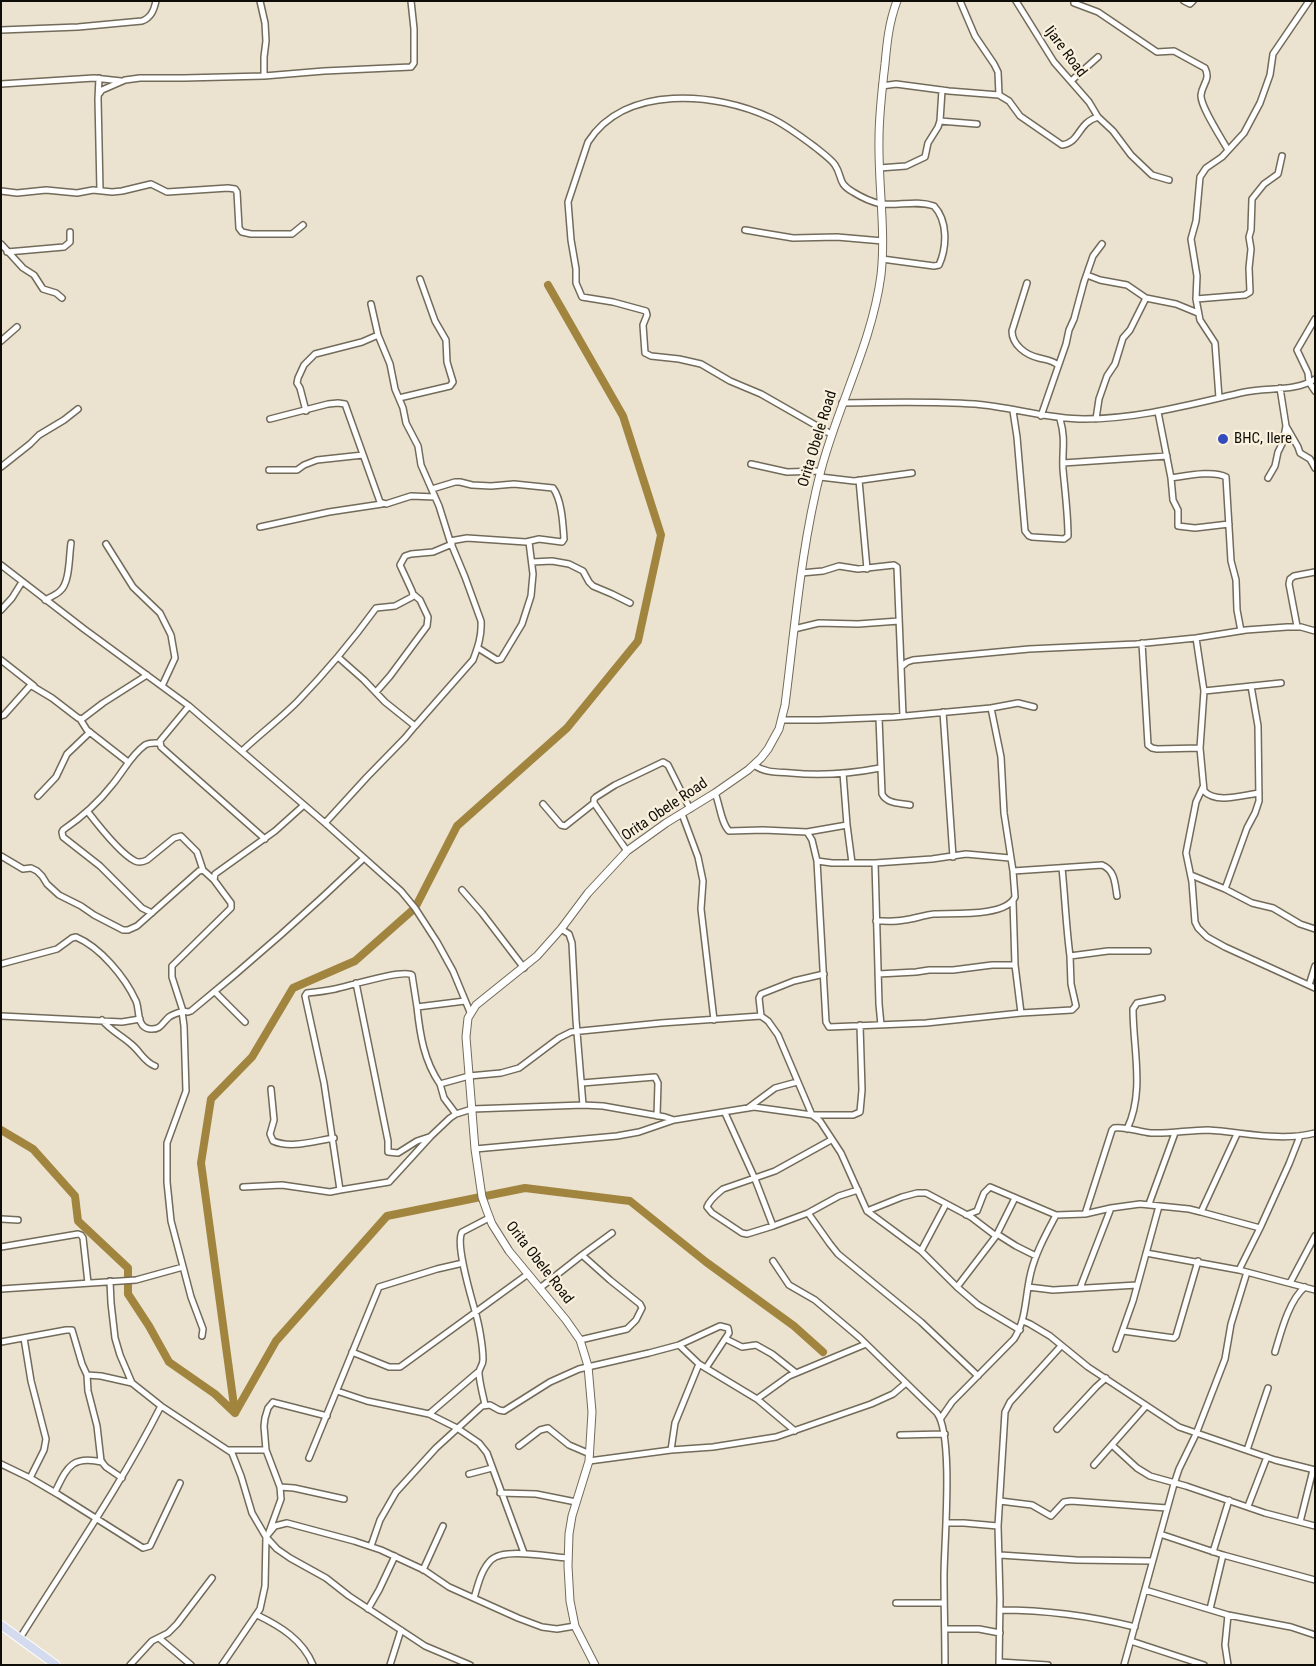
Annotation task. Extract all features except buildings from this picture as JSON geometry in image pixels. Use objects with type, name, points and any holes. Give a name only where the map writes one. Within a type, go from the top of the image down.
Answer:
[{"type":"highway","points":[[1,1625],[51,1663]]},
{"type":"main road","name":"Orita Obele Road","points":[[594,1665],[575,1626],[570,1601],[568,1558],[569,1534],[576,1502],[590,1458],[592,1412],[588,1366],[580,1340],[500,1238],[489,1218],[482,1198],[475,1149],[466,1028],[470,1012],[537,956],[562,929],[588,893],[626,852],[754,765],[774,739],[781,720],[801,573],[810,518],[820,474],[842,403],[863,345],[874,309],[881,275],[883,241],[879,117],[888,35],[897,1]]},
{"type":"street","points":[[1,30],[78,27],[142,21],[149,18],[156,1]]},
{"type":"street","points":[[260,1],[265,23],[266,40],[264,76]]},
{"type":"street","points":[[99,94],[102,90],[122,81],[140,78],[264,76],[298,72],[411,67],[414,63],[414,29],[411,1]]},
{"type":"street","points":[[960,1],[975,36],[998,72],[999,95]]},
{"type":"street","name":"Ijare Road","points":[[1016,1],[1048,54],[1089,102],[1098,117],[1113,131],[1131,155],[1152,174],[1169,180]]},
{"type":"street","points":[[1184,1],[1190,4],[1193,1]]},
{"type":"street","points":[[1219,398],[1215,343],[1200,320],[1196,299],[1198,276],[1191,239],[1196,221],[1200,177],[1206,168],[1222,157],[1244,133],[1249,120],[1258,108],[1270,75],[1273,54],[1309,1]]},
{"type":"street","points":[[1074,2],[1098,12],[1157,52],[1174,51],[1205,68],[1207,77],[1202,92],[1202,100],[1228,150]]},
{"type":"street","points":[[1070,81],[1098,57]]},
{"type":"street","points":[[1,84],[99,78],[122,81]]},
{"type":"street","points":[[99,78],[100,190]]},
{"type":"street","points":[[882,86],[896,84],[999,95],[1010,101],[1020,116],[1062,145],[1074,139],[1086,122],[1098,117]]},
{"type":"street","points":[[880,168],[906,166],[924,157],[928,143],[940,121],[942,90]]},
{"type":"street","points":[[832,434],[761,394],[730,381],[701,364],[651,356],[644,353],[643,325],[646,311],[613,302],[582,297],[576,283],[568,202],[588,142],[612,117],[640,104],[666,98],[684,98],[721,103],[748,109],[772,118],[816,148],[835,165],[840,180],[845,186],[862,196],[882,204],[922,203],[934,206],[943,220],[944,239],[940,264],[937,266],[882,259]]},
{"type":"street","points":[[940,121],[977,124]]},
{"type":"street","points":[[1196,299],[1245,295],[1250,292],[1249,268],[1251,249],[1249,237],[1252,199],[1264,184],[1278,174],[1282,156]]},
{"type":"street","points":[[1,191],[17,193],[46,190],[77,193],[93,190],[122,191],[151,184],[167,192],[216,188],[235,189],[238,195],[239,228],[242,232],[251,234],[292,234],[303,225]]},
{"type":"street","points":[[745,230],[793,238],[883,241]]},
{"type":"street","points":[[8,252],[64,247],[70,242],[70,232]]},
{"type":"street","points":[[1041,416],[1094,253],[1102,244]]},
{"type":"street","points":[[2,245],[23,268],[34,275],[43,289],[56,293],[62,298]]},
{"type":"street","points":[[1088,275],[1108,282],[1126,285],[1146,298],[1176,304],[1198,313]]},
{"type":"street","points":[[399,398],[450,386],[453,382],[447,362],[446,340],[434,322],[420,279]]},
{"type":"street","points":[[1027,283],[1012,331],[1012,337],[1020,348],[1037,358],[1050,360],[1058,365]]},
{"type":"street","points":[[1096,419],[1099,399],[1107,376],[1115,364],[1123,338],[1130,330],[1146,298]]},
{"type":"street","points":[[325,823],[405,738],[469,665],[478,648],[482,628],[435,497],[421,465],[418,446],[406,423],[395,389],[390,364],[378,335],[372,304]]},
{"type":"street","points":[[1315,319],[1297,350],[1308,373],[1309,382],[1315,391]]},
{"type":"street","points":[[1,341],[17,327]]},
{"type":"street","points":[[306,411],[297,381],[303,366],[308,360],[315,354],[362,342],[378,335]]},
{"type":"street","points":[[842,403],[977,404],[1060,419],[1096,419],[1158,412],[1247,392],[1303,385],[1315,379]]},
{"type":"street","points":[[1268,478],[1275,466],[1286,426],[1280,388]]},
{"type":"street","points":[[270,419],[328,404],[346,404],[378,499],[382,504]]},
{"type":"street","points":[[1,467],[30,444],[38,435],[64,420],[78,409]]},
{"type":"street","points":[[1013,410],[1025,531],[1029,536],[1067,538],[1068,522],[1063,463],[1064,441],[1060,419]]},
{"type":"street","points":[[1158,412],[1171,478],[1173,500],[1178,510],[1178,526],[1195,528],[1229,524]]},
{"type":"street","points":[[1286,426],[1300,453],[1310,459],[1315,468]]},
{"type":"street","points":[[268,470],[296,470],[317,460],[363,455]]},
{"type":"street","points":[[1063,463],[1167,456]]},
{"type":"street","points":[[751,464],[787,472],[820,474],[845,480],[912,473]]},
{"type":"street","points":[[1171,478],[1205,474],[1225,476],[1227,479],[1231,561],[1236,580],[1237,606],[1241,631]]},
{"type":"street","points":[[859,480],[867,569]]},
{"type":"street","points":[[376,692],[427,626],[428,617],[400,565],[404,556],[433,552],[451,542],[467,538],[529,542],[539,539],[563,541],[562,515],[553,488],[514,484],[472,485],[455,482],[432,489]]},
{"type":"street","points":[[260,527],[328,512],[386,504],[411,496],[435,497]]},
{"type":"street","points":[[478,648],[497,660],[503,658],[522,624],[531,596],[533,582],[529,542]]},
{"type":"street","points":[[45,600],[59,592],[66,581],[71,543]]},
{"type":"street","points":[[106,544],[133,587],[160,613],[171,635],[175,658],[162,686]]},
{"type":"street","points":[[532,562],[552,561],[569,564],[583,571],[593,586],[630,603]]},
{"type":"street","points":[[1,565],[45,600],[189,706],[401,891],[415,908],[437,942],[453,971],[470,1012]]},
{"type":"street","points":[[801,573],[823,571],[838,566],[854,569],[894,565],[897,567],[903,716]]},
{"type":"street","points":[[1297,626],[1289,584],[1290,579],[1294,576],[1315,572]]},
{"type":"street","points":[[1,610],[12,598],[22,582]]},
{"type":"street","points":[[242,751],[296,703],[338,657],[376,608],[395,606],[411,598],[414,594]]},
{"type":"street","points":[[794,629],[816,623],[858,624],[899,621]]},
{"type":"street","points":[[901,667],[907,662],[920,659],[1071,646],[1142,643],[1297,626],[1315,631]]},
{"type":"street","points":[[1196,638],[1204,691],[1200,748],[1203,787],[1207,795],[1218,798],[1259,793]]},
{"type":"street","points":[[1142,643],[1148,745],[1157,749],[1200,748]]},
{"type":"street","points":[[338,657],[385,702],[415,726]]},
{"type":"street","points":[[1,660],[80,719],[90,732],[128,762]]},
{"type":"street","points":[[80,719],[147,676]]},
{"type":"street","points":[[1204,691],[1281,683]]},
{"type":"street","points":[[1,716],[29,687],[34,686]]},
{"type":"street","points":[[1225,889],[1247,828],[1258,805],[1260,748],[1258,718],[1251,686]]},
{"type":"street","points":[[781,720],[879,718],[991,708],[1018,703],[1034,707]]},
{"type":"street","points":[[152,912],[142,908],[100,866],[62,835],[63,830],[88,812],[106,793],[128,762],[146,744],[160,742],[189,706]]},
{"type":"street","points":[[991,708],[1001,757],[1004,812],[1013,870],[1015,965],[1021,1013]]},
{"type":"street","points":[[943,712],[953,856]]},
{"type":"street","points":[[879,718],[882,794],[889,801],[910,805]]},
{"type":"street","points":[[38,796],[56,777],[67,754],[90,732]]},
{"type":"street","points":[[160,742],[161,747],[265,839]]},
{"type":"street","points":[[543,804],[561,825],[565,826],[594,803],[596,796],[663,762],[668,765],[690,809]]},
{"type":"street","points":[[754,765],[768,771],[814,775],[880,768]]},
{"type":"street","points":[[843,773],[852,862]]},
{"type":"street","points":[[1203,787],[1196,802],[1186,847],[1187,862],[1191,875],[1195,922],[1200,932],[1225,947],[1315,988]]},
{"type":"street","points":[[714,793],[721,809],[724,824],[730,831],[807,832],[847,825]]},
{"type":"street","points":[[594,803],[626,852]]},
{"type":"street","points":[[214,880],[215,874],[265,839],[304,805]]},
{"type":"street","points":[[88,812],[125,854],[135,861],[143,862],[147,860],[174,838],[182,836],[197,852],[203,870],[214,880],[231,904],[231,908],[172,966],[172,977],[182,1011],[184,1026],[186,1091],[167,1143],[167,1182],[171,1221],[196,1312],[203,1329],[202,1336]]},
{"type":"street","points":[[682,814],[698,857],[703,881],[701,909],[714,1020]]},
{"type":"street","points":[[807,832],[812,840],[817,861],[826,1022],[832,1028],[926,1023],[1021,1013],[1067,1011],[1075,1008],[1071,984],[1062,868]]},
{"type":"street","points":[[817,861],[875,863],[924,860],[966,854],[1010,858]]},
{"type":"street","points":[[1,856],[23,869],[31,868],[37,871],[59,895],[123,930],[137,926],[199,870],[203,870]]},
{"type":"street","points":[[1,964],[57,949],[76,937],[106,958],[136,1000],[141,1024],[145,1028],[155,1029],[182,1011],[191,1011],[215,992],[364,858]]},
{"type":"street","points":[[875,863],[881,1025]]},
{"type":"street","points":[[1013,870],[1106,866],[1113,874],[1117,896]]},
{"type":"street","points":[[1191,875],[1252,903],[1273,908],[1300,924],[1315,929]]},
{"type":"street","points":[[462,890],[524,968]]},
{"type":"street","points":[[876,921],[901,921],[933,914],[985,911],[1007,906],[1013,901]]},
{"type":"street","points":[[562,929],[569,934],[572,943],[583,1105]]},
{"type":"street","points":[[1070,956],[1108,951],[1148,950]]},
{"type":"street","points":[[878,974],[953,970],[992,965],[1015,965]]},
{"type":"street","points":[[1309,985],[1315,966]]},
{"type":"street","points":[[340,1190],[334,1138],[305,996],[307,992],[335,989],[382,977],[410,973],[416,993],[420,1035],[426,1057],[432,1074],[440,1084],[444,1098],[456,1114]]},
{"type":"street","points":[[761,1016],[759,1002],[761,994],[794,981],[824,974]]},
{"type":"street","points":[[356,983],[388,1141],[388,1152],[398,1154],[431,1136]]},
{"type":"street","points":[[215,992],[245,1022]]},
{"type":"street","points":[[1127,1129],[1134,1116],[1136,1103],[1133,1009],[1137,1003],[1162,998]]},
{"type":"street","points":[[417,1007],[465,1001]]},
{"type":"street","points":[[1,1016],[122,1022],[140,1019]]},
{"type":"street","points":[[440,1084],[469,1076],[501,1073],[518,1068],[559,1038],[571,1032],[645,1024],[761,1016],[768,1021],[778,1035],[812,1115],[820,1121],[846,1162],[868,1211],[921,1251],[978,1305],[1020,1330]]},
{"type":"street","points":[[102,1020],[115,1034],[133,1045],[150,1064],[155,1066]]},
{"type":"street","points":[[475,1149],[617,1136],[639,1132],[674,1120],[748,1108],[762,1108],[812,1115],[853,1115],[860,1112],[862,1090],[860,1026]]},
{"type":"street","points":[[582,1083],[654,1077],[658,1083],[657,1116]]},
{"type":"street","points":[[748,1108],[775,1088],[797,1082]]},
{"type":"street","points":[[271,1089],[274,1120],[270,1134],[273,1141],[295,1144],[334,1138]]},
{"type":"street","points":[[243,1187],[282,1185],[330,1192],[390,1182],[431,1136],[456,1114],[472,1109],[603,1106],[674,1120]]},
{"type":"street","points":[[725,1113],[755,1178],[773,1226]]},
{"type":"street","points":[[1086,1214],[1112,1130],[1116,1127],[1152,1133],[1206,1130],[1237,1134],[1300,1136],[1315,1133]]},
{"type":"street","points":[[1149,1204],[1174,1133]]},
{"type":"street","points":[[1201,1212],[1237,1134]]},
{"type":"street","points":[[1239,1270],[1260,1228],[1300,1136]]},
{"type":"street","points":[[831,1140],[775,1171],[723,1189],[709,1203],[708,1210],[742,1233],[747,1234],[808,1213],[828,1201],[858,1190]]},
{"type":"street","points":[[966,1215],[977,1211],[981,1198],[988,1188],[992,1188],[1056,1216],[1086,1214],[1111,1208],[1149,1204],[1188,1209],[1260,1228]]},
{"type":"street","points":[[868,1211],[902,1197],[921,1193],[930,1195],[966,1215],[996,1235],[1036,1256]]},
{"type":"street","points":[[957,1287],[996,1235],[1015,1198]]},
{"type":"street","points":[[921,1251],[946,1204]]},
{"type":"street","points":[[1116,1349],[1137,1285],[1159,1206]]},
{"type":"street","points":[[1080,1288],[1111,1208]]},
{"type":"street","points":[[808,1213],[838,1254],[921,1322],[978,1376]]},
{"type":"street","points":[[941,1418],[952,1402],[1014,1339],[1020,1330],[1036,1256],[1056,1216]]},
{"type":"street","points":[[429,1414],[478,1372],[483,1361],[476,1312],[463,1263],[460,1236],[489,1218]]},
{"type":"street","points":[[1,1219],[18,1220]]},
{"type":"street","points":[[540,1288],[612,1233]]},
{"type":"street","points":[[1,1247],[81,1235],[83,1238],[88,1283]]},
{"type":"street","points":[[1290,1283],[1315,1236]]},
{"type":"street","points":[[1146,1252],[1239,1270],[1315,1290]]},
{"type":"street","points":[[580,1340],[626,1329],[636,1320],[642,1308],[640,1304],[582,1255]]},
{"type":"street","points":[[773,1261],[789,1285],[815,1300],[866,1344],[941,1418],[945,1434],[946,1523],[944,1603],[946,1629],[944,1665]]},
{"type":"street","points":[[1123,1331],[1174,1338],[1198,1261]]},
{"type":"street","points":[[309,1458],[379,1286],[463,1263]]},
{"type":"street","points":[[1,1289],[136,1280],[183,1267]]},
{"type":"street","points":[[1124,1665],[1174,1484],[1225,1359],[1231,1324],[1247,1272]]},
{"type":"street","points":[[352,1352],[389,1367],[400,1367],[528,1274]]},
{"type":"street","points":[[110,1281],[110,1303],[115,1338],[132,1383],[137,1389],[161,1406],[232,1453],[252,1513],[286,1556],[326,1578],[368,1609],[425,1646],[470,1665]]},
{"type":"street","points":[[1028,1287],[1053,1290],[1137,1285]]},
{"type":"street","points":[[1297,1285],[1298,1293]]},
{"type":"street","points":[[1275,1352],[1298,1293],[1305,1287]]},
{"type":"street","points":[[1023,1321],[1039,1329],[1088,1367],[1179,1427],[1267,1457],[1314,1470],[1300,1522]]},
{"type":"street","points":[[371,1546],[380,1520],[396,1492],[471,1414],[485,1405],[490,1405],[499,1410],[508,1409],[550,1382],[571,1372],[588,1366],[635,1357],[679,1345],[702,1333],[723,1326],[728,1328],[730,1331],[726,1339],[706,1368]]},
{"type":"street","points":[[1,1342],[72,1330],[82,1364],[88,1375],[88,1391],[97,1426],[102,1462],[122,1478]]},
{"type":"street","points":[[24,1338],[46,1439],[44,1450],[30,1478]]},
{"type":"street","points":[[726,1339],[740,1347],[756,1345],[772,1354],[796,1373]]},
{"type":"street","points":[[757,1399],[776,1384],[796,1373],[866,1344]]},
{"type":"street","points":[[679,1345],[699,1364],[757,1399],[795,1431]]},
{"type":"street","points":[[1048,1665],[999,1664],[1000,1555],[998,1526],[1005,1412],[1033,1374],[1061,1346]]},
{"type":"street","points":[[671,1450],[675,1423],[699,1364]]},
{"type":"street","points":[[478,1372],[485,1405]]},
{"type":"street","points":[[88,1375],[108,1377],[132,1383]]},
{"type":"street","points":[[1056,1429],[1106,1378]]},
{"type":"street","points":[[519,1446],[540,1430],[548,1428],[569,1445],[590,1458],[712,1447],[776,1437],[871,1404],[892,1394],[906,1383]]},
{"type":"street","points":[[1247,1450],[1268,1388]]},
{"type":"street","points":[[337,1391],[367,1401],[429,1414],[457,1428],[483,1447],[524,1553]]},
{"type":"street","points":[[222,1665],[260,1608],[265,1586],[268,1535],[281,1499],[280,1487],[266,1450],[264,1426],[268,1408],[273,1402],[327,1416]]},
{"type":"street","points":[[20,1638],[122,1478],[161,1406]]},
{"type":"street","points":[[1094,1465],[1146,1406]]},
{"type":"street","points":[[900,1435],[945,1434]]},
{"type":"street","points":[[1112,1445],[1143,1473],[1315,1526]]},
{"type":"street","points":[[228,1450],[266,1450]]},
{"type":"street","points":[[1248,1506],[1267,1457]]},
{"type":"street","points":[[55,1492],[70,1466],[83,1460],[102,1462]]},
{"type":"street","points":[[1,1464],[55,1492],[97,1518],[138,1547],[147,1548],[150,1546],[180,1483]]},
{"type":"street","points":[[469,1474],[492,1468]]},
{"type":"street","points":[[280,1487],[294,1488],[344,1499]]},
{"type":"street","points":[[500,1493],[536,1494],[576,1502]]},
{"type":"street","points":[[1000,1501],[1032,1505],[1051,1516],[1064,1502],[1070,1500],[1167,1508]]},
{"type":"street","points":[[1213,1552],[1229,1500]]},
{"type":"street","points":[[268,1535],[275,1526],[287,1523],[371,1546],[423,1570],[449,1587],[518,1618],[542,1627],[557,1629],[575,1626]]},
{"type":"street","points":[[946,1523],[998,1526]]},
{"type":"street","points":[[423,1570],[443,1526]]},
{"type":"street","points":[[1160,1534],[1223,1555],[1315,1580]]},
{"type":"street","points":[[474,1598],[485,1568],[490,1560],[496,1556],[524,1553],[568,1558]]},
{"type":"street","points":[[1000,1555],[1076,1560],[1152,1561]]},
{"type":"street","points":[[1210,1609],[1223,1555]]},
{"type":"street","points":[[368,1609],[395,1556]]},
{"type":"street","points":[[130,1665],[152,1641],[168,1633],[182,1619],[212,1578]]},
{"type":"street","points":[[1146,1590],[1228,1614],[1315,1634]]},
{"type":"street","points":[[896,1603],[944,1603]]},
{"type":"street","points":[[1000,1610],[1032,1610],[1080,1616],[1135,1627]]},
{"type":"street","points":[[1228,1614],[1225,1645],[1228,1665]]},
{"type":"street","points":[[257,1615],[280,1627],[296,1639],[308,1653],[314,1665]]},
{"type":"street","points":[[946,1629],[984,1629],[1000,1633]]},
{"type":"street","points":[[390,1665],[402,1630]]},
{"type":"street","points":[[159,1638],[191,1665]]},
{"type":"street","points":[[1131,1642],[1204,1665]]},
{"type":"waterway","points":[[235,1413],[201,1163],[211,1099],[252,1057],[293,988],[355,961],[415,908],[457,826],[567,728],[638,641],[661,535],[623,416],[548,285]]},
{"type":"waterway","points":[[1,1130],[33,1149],[75,1196],[78,1221],[128,1268],[128,1294],[169,1362],[215,1394],[235,1413],[276,1341],[387,1216],[525,1188],[630,1201],[706,1262],[794,1326],[823,1352]]},
{"type":"place","name":"BHC, Ilere","points":[[1223,439]]}]
